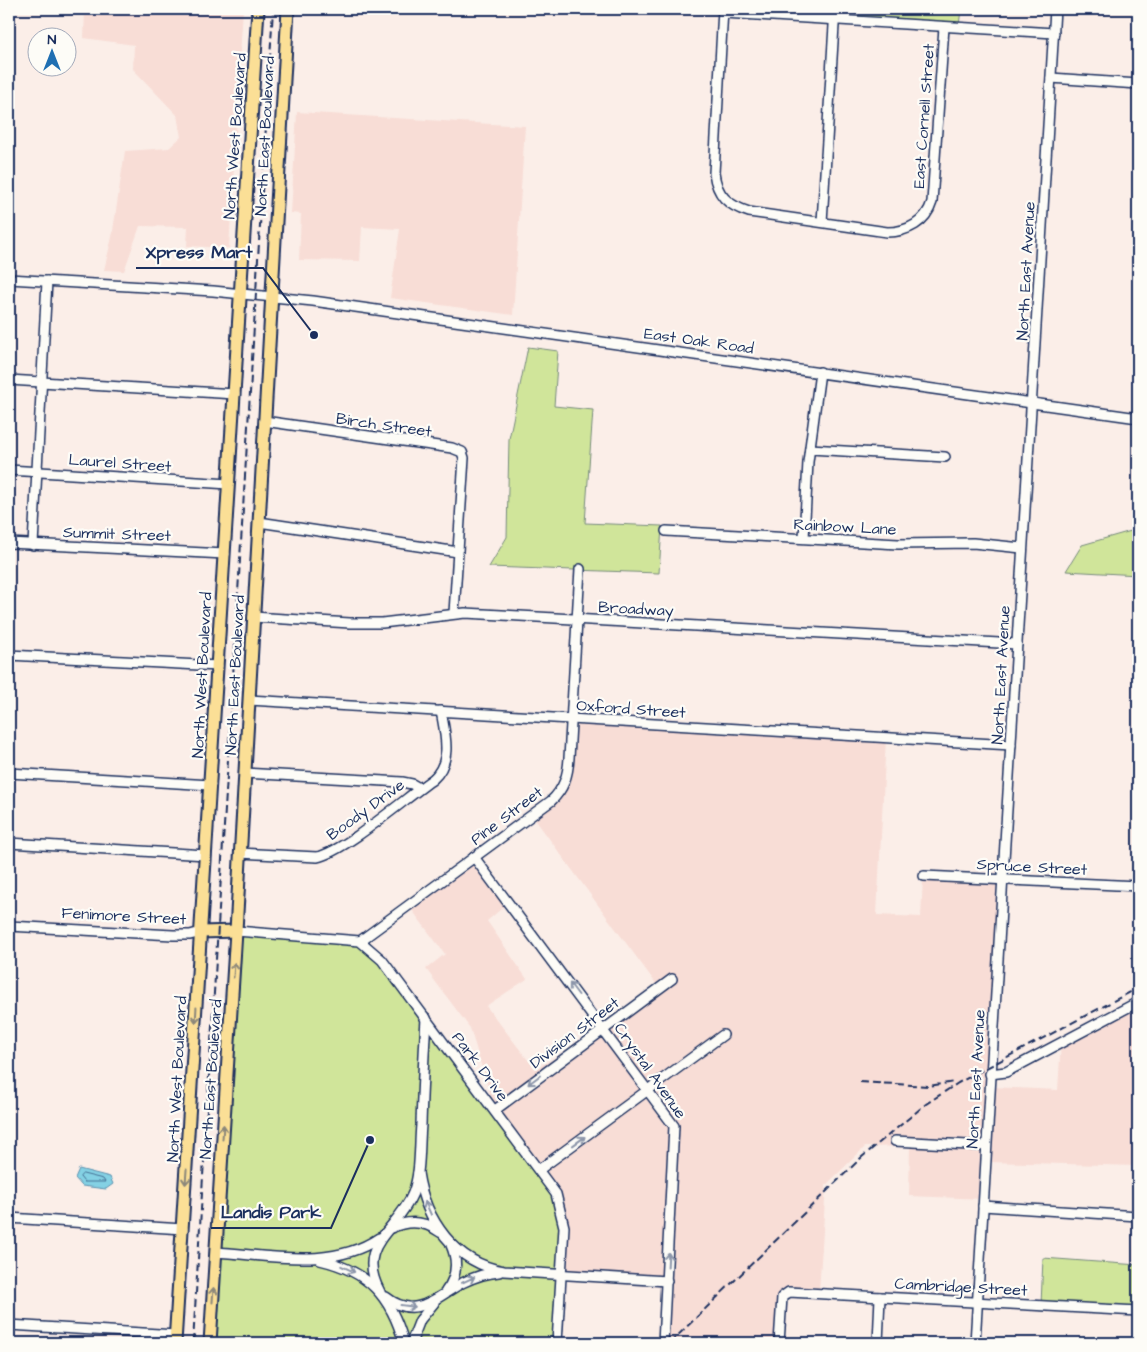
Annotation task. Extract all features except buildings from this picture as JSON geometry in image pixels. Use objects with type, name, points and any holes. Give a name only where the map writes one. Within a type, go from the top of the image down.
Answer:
[{"type":"main road","name":"North West Boulevard","points":[[176,1339],[258,9]]},
{"type":"main road","name":"North East Boulevard","points":[[210,1343],[236,932],[288,9]]},
{"type":"main road","name":"Fenimore Street","points":[[201,932],[236,932]]},
{"type":"street","points":[[822,222],[835,9]]},
{"type":"street","name":"North East Avenue","points":[[975,1343],[1055,9]]},
{"type":"street","points":[[723,11],[834,20],[1054,33]]},
{"type":"street","name":"East Cornell Street","points":[[723,11],[714,173],[721,195],[732,206],[749,212],[896,232],[911,227],[929,210],[935,182],[944,27]]},
{"type":"street","points":[[1051,78],[1138,84]]},
{"type":"street","name":"East Oak Road","points":[[9,279],[256,294],[1138,418]]},
{"type":"street","points":[[33,545],[47,281]]},
{"type":"street","points":[[804,538],[810,449],[820,372]]},
{"type":"street","points":[[9,380],[235,394]]},
{"type":"street","name":"Birch Street","points":[[264,421],[458,450],[464,458],[454,613]]},
{"type":"street","points":[[810,449],[946,458]]},
{"type":"street","name":"Laurel Street","points":[[9,470],[229,484]]},
{"type":"street","points":[[259,522],[458,552]]},
{"type":"street","name":"Rainbow Lane","points":[[666,530],[898,544],[973,543],[1022,548]]},
{"type":"street","name":"Summit Street","points":[[9,544],[225,554]]},
{"type":"street","name":"Pine Street","points":[[360,941],[559,793],[568,771],[580,569]]},
{"type":"street","name":"Broadway","points":[[254,617],[358,623],[454,613],[1017,644]]},
{"type":"street","points":[[9,655],[218,666]]},
{"type":"street","name":"Oxford Street","points":[[249,700],[1012,745]]},
{"type":"street","name":"Boody Drive","points":[[240,853],[312,857],[326,855],[438,774],[445,761],[446,742],[441,711]]},
{"type":"street","points":[[9,773],[211,785]]},
{"type":"street","points":[[245,773],[402,782],[419,788]]},
{"type":"street","points":[[9,843],[206,855]]},
{"type":"street","name":"Crystal Avenue","points":[[474,857],[604,1028],[674,1126],[676,1133],[663,1343]]},
{"type":"street","name":"Spruce Street","points":[[924,876],[1138,886]]},
{"type":"street","name":"Fenimore Street","points":[[9,926],[173,935],[190,935],[201,932]]},
{"type":"street","points":[[236,932],[360,941]]},
{"type":"street","name":"Park Drive","points":[[360,941],[382,960],[540,1169],[556,1194],[561,1206],[564,1226],[557,1343]]},
{"type":"street","name":"Division Street","points":[[495,1110],[672,979]]},
{"type":"street","points":[[990,1074],[1006,1072],[1138,1002]]},
{"type":"street","points":[[404,1343],[394,1313],[372,1278],[371,1262],[374,1250],[384,1234],[405,1209],[418,1173],[426,1018]]},
{"type":"street","points":[[540,1169],[723,1035]]},
{"type":"street","points":[[895,1141],[986,1146]]},
{"type":"street","points":[[411,1343],[420,1320],[436,1300],[446,1292],[455,1274],[455,1258],[448,1240],[428,1211],[418,1173]]},
{"type":"street","points":[[983,1206],[1138,1216]]},
{"type":"street","points":[[9,1218],[183,1229]]},
{"type":"street","points":[[216,1252],[310,1258],[330,1256],[351,1251],[399,1225],[417,1222],[435,1228],[472,1259],[490,1268],[504,1271],[667,1281]]},
{"type":"street","points":[[310,1258],[349,1270],[394,1302],[409,1307],[422,1306],[436,1300],[473,1278],[504,1271]]},
{"type":"street","name":"Cambridge Street","points":[[779,1343],[783,1295],[802,1292],[1138,1311]]},
{"type":"street","points":[[878,1343],[880,1297]]},
{"type":"street","points":[[9,1325],[176,1339]]},
{"type":"shaded area","points":[[85,9],[243,9],[237,103],[234,116],[237,116],[229,248],[187,246],[188,227],[140,226],[124,271],[104,270],[112,237],[125,151],[169,148],[181,137],[177,115],[133,69],[134,45],[84,38]]},
{"type":"shaded area","points":[[297,112],[525,126],[513,315],[390,298],[400,229],[362,227],[360,261],[299,260],[301,214],[291,213]]},
{"type":"shaded area","points":[[570,719],[886,738],[877,915],[921,917],[923,877],[1003,881],[991,1087],[1058,1090],[1061,1042],[1138,1001],[1138,1166],[988,1162],[985,1199],[909,1196],[910,1146],[865,1147],[826,1185],[819,1292],[784,1291],[780,1343],[716,1341],[715,1343],[663,1343],[666,1281],[557,1274],[495,1110],[470,1028],[426,969],[445,954],[409,906],[474,858],[508,903],[487,921],[527,979],[486,1006],[535,1069],[582,1043],[657,985],[531,814],[564,786]]},
{"type":"green space","points":[[835,9],[961,9],[959,26],[835,20]]},
{"type":"green space","points":[[528,347],[558,351],[554,406],[593,410],[585,523],[662,526],[659,573],[489,567],[507,537],[509,439]]},
{"type":"green space","points":[[1138,529],[1138,575],[1066,571],[1082,545]]},
{"type":"green space","points":[[236,931],[330,938],[366,937],[540,1169],[563,1219],[557,1343],[210,1343]]},
{"type":"green space","points":[[1043,1258],[1138,1265],[1138,1311],[1041,1305]]},
{"type":"water","points":[[79,1169],[110,1177],[113,1184],[106,1189],[82,1186],[75,1178]]},
{"type":"railway","points":[[193,1343],[273,9]]},
{"type":"railway","points":[[670,1343],[862,1157],[926,1104],[958,1083],[1138,988]]},
{"type":"railway","points":[[860,1082],[929,1086],[954,1082]]},
{"type":"place","name":"Xpress Mart","points":[[314,335]]},
{"type":"place","name":"Landis Park","points":[[370,1140]]}]
